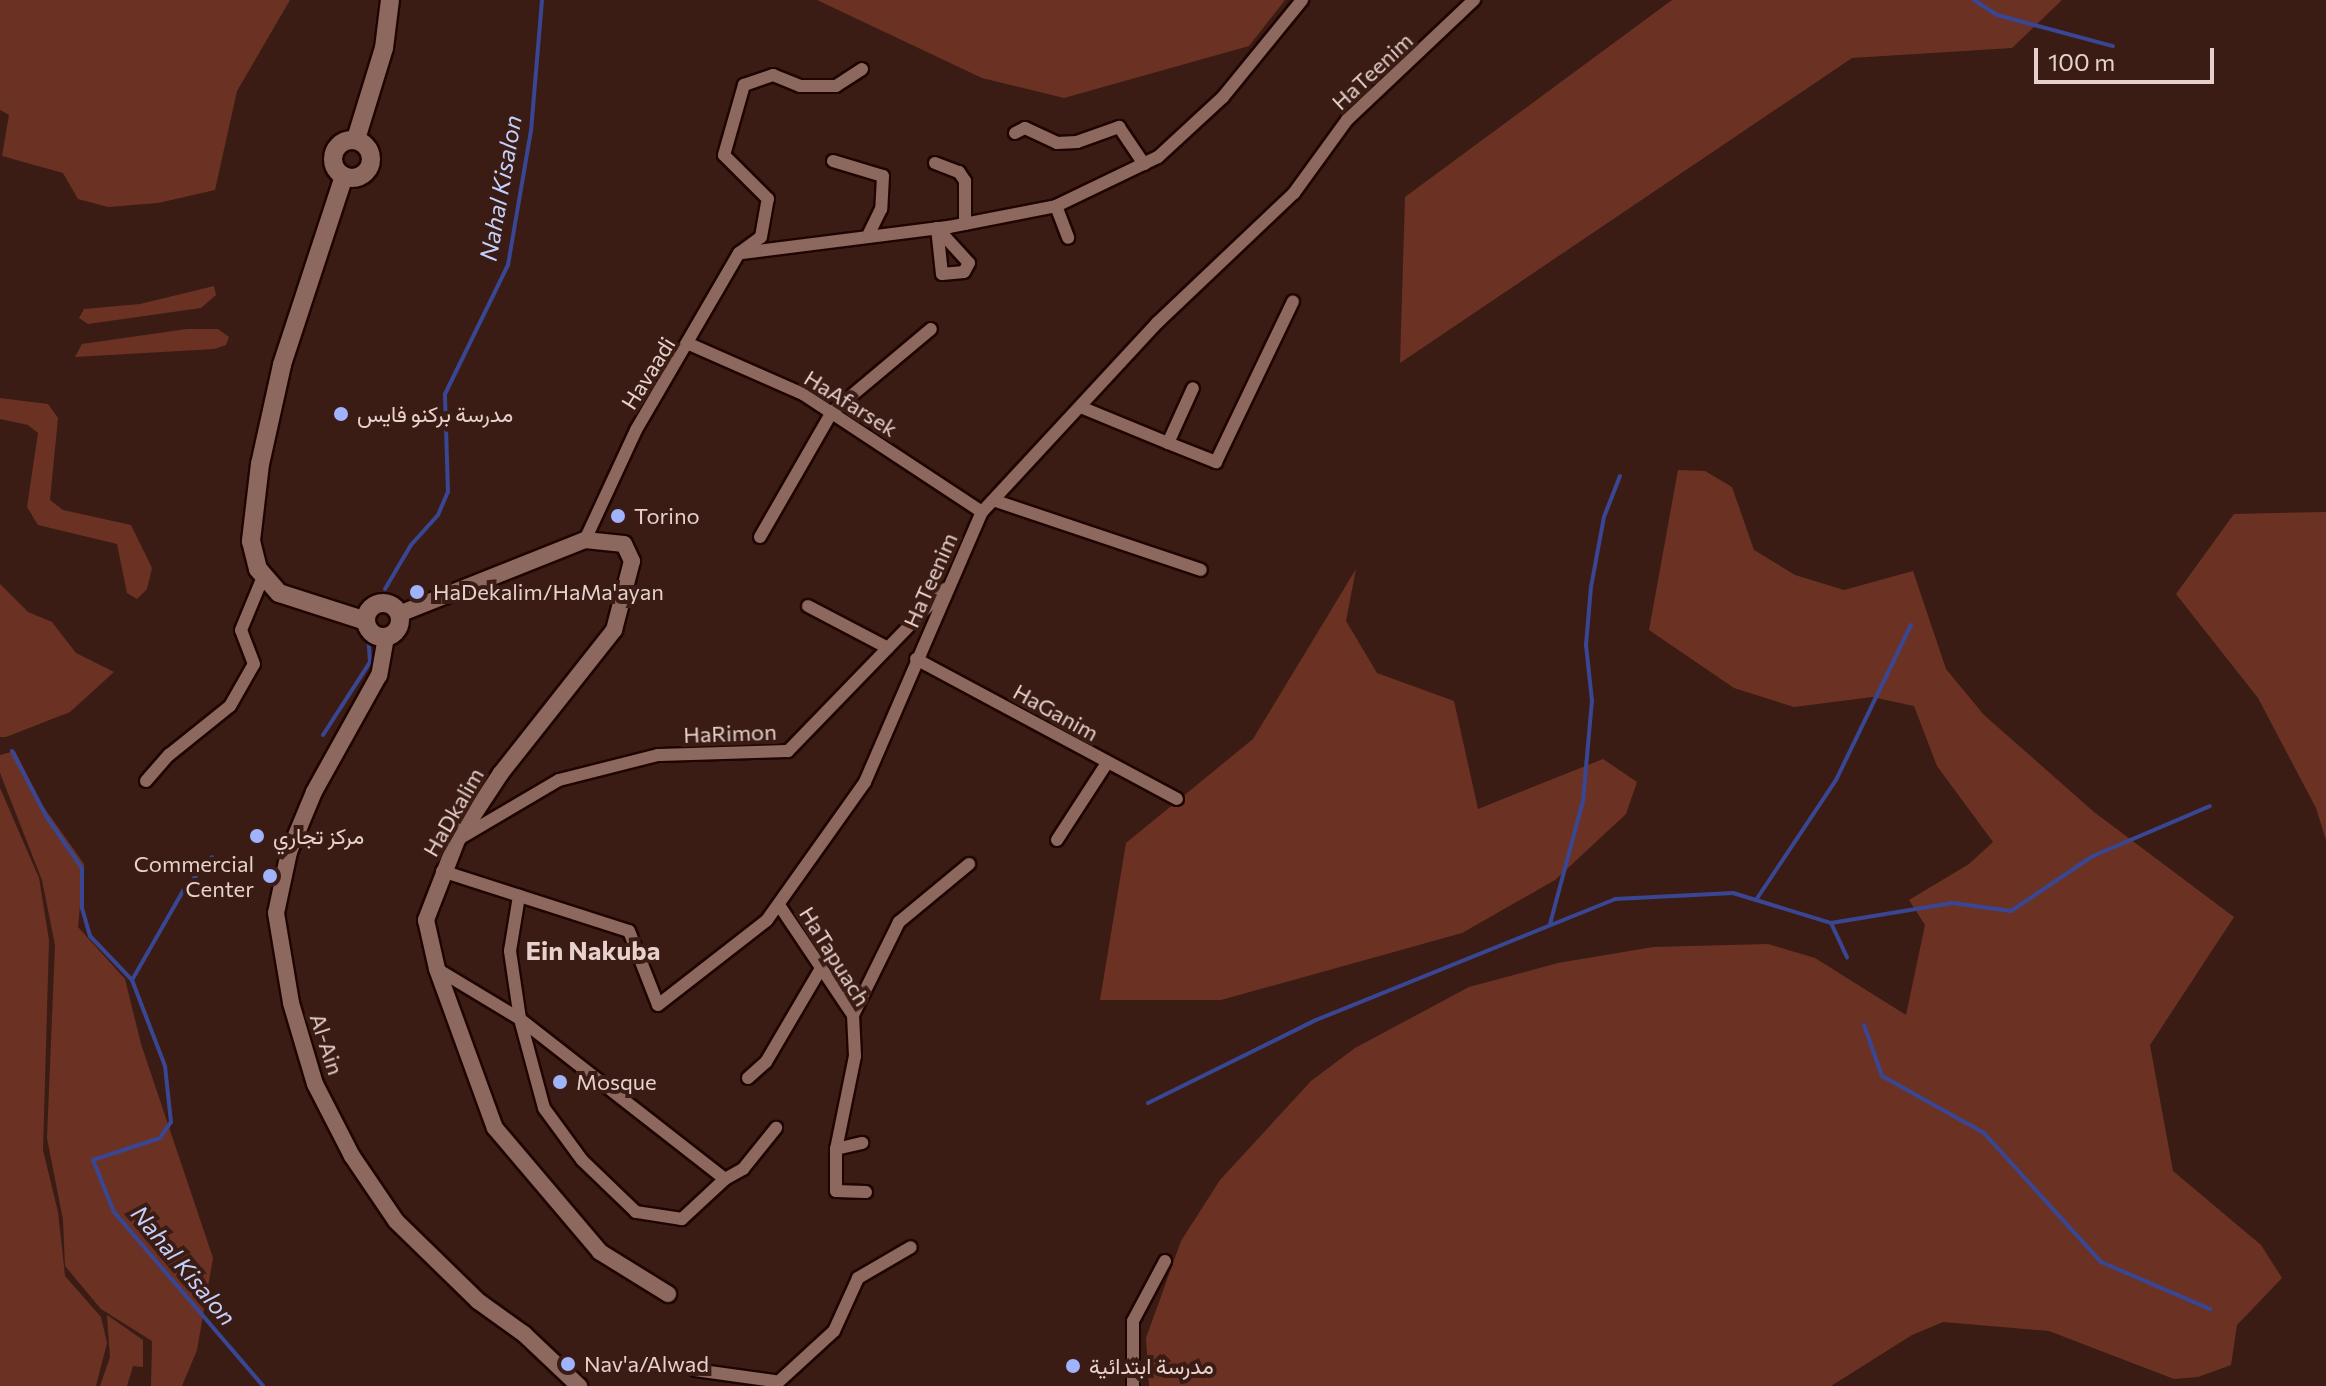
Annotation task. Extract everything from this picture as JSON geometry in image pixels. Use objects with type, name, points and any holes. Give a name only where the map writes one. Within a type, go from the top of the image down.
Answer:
[{"type":"main road","points":[[356,139],[384,48],[390,0]]},
{"type":"main road","points":[[356,139],[370,150],[371,163],[362,175],[344,176],[333,164],[334,151],[343,141],[356,139]]},
{"type":"main road","points":[[344,176],[267,423],[251,522],[254,558],[263,577],[293,600],[366,621]]},
{"type":"main road","points":[[380,603],[392,605],[399,614],[399,626],[386,637],[372,633],[366,621],[370,609],[380,603]]},
{"type":"street","points":[[739,253],[965,224],[1056,206],[1144,164],[1223,97],[1302,0]]},
{"type":"street","name":"HaTeenim","points":[[442,871],[629,931],[658,1005],[779,905],[865,782],[982,512],[1083,408],[1157,323],[1294,193],[1347,120],[1474,0]]},
{"type":"street","name":"Havaadi","points":[[585,540],[636,430],[689,344],[739,253],[761,237],[768,199],[724,155],[744,85],[773,75],[800,86],[836,86],[862,69]]},
{"type":"street","points":[[1015,133],[1025,128],[1057,143],[1077,142],[1119,127],[1144,164]]},
{"type":"street","points":[[833,161],[883,176],[881,209],[868,236]]},
{"type":"street","points":[[935,163],[959,172],[965,181],[965,224]]},
{"type":"street","points":[[1056,206],[1068,238]]},
{"type":"street","points":[[1083,408],[1216,462],[1293,301]]},
{"type":"street","points":[[760,537],[832,412],[931,329]]},
{"type":"street","name":"HaAfarsek","points":[[689,344],[741,363],[832,412],[982,512]]},
{"type":"street","points":[[1168,443],[1193,388]]},
{"type":"street","points":[[996,501],[1201,570]]},
{"type":"street","name":"HaDkalim","points":[[399,614],[585,540],[624,544],[632,561],[614,630],[501,773],[457,840],[442,871],[426,920],[437,969],[495,1128],[600,1252],[668,1294]]},
{"type":"street","points":[[146,781],[169,755],[230,706],[254,664],[241,630],[263,577]]},
{"type":"street","name":"HaRimon","points":[[457,840],[559,780],[658,755],[788,751],[952,582]]},
{"type":"street","points":[[808,606],[888,648]]},
{"type":"street","name":"Al-Ain","points":[[386,637],[379,675],[314,792],[289,852],[276,913],[291,1003],[315,1084],[352,1156],[396,1221],[478,1301],[524,1334],[579,1386]]},
{"type":"street","name":"HaGanim","points":[[916,659],[1177,799]]},
{"type":"street","points":[[1057,840],[1107,763]]},
{"type":"street","points":[[853,1015],[899,922],[969,864]]},
{"type":"street","points":[[519,896],[510,951],[520,1019],[544,1108],[572,1149],[636,1212],[682,1219],[725,1179],[743,1169],[776,1128]]},
{"type":"street","name":"HaTapuach","points":[[779,905],[853,1015],[855,1056],[836,1149],[836,1191],[866,1192]]},
{"type":"street","points":[[437,969],[520,1019],[725,1179]]},
{"type":"street","points":[[748,1078],[773,1051],[820,970]]},
{"type":"street","points":[[836,1149],[862,1143]]},
{"type":"street","points":[[695,1370],[774,1384],[807,1359],[834,1331],[858,1278],[911,1247]]},
{"type":"street","points":[[1133,1386],[1133,1321],[1165,1261]]},
{"type":"shaded area","points":[[0,0],[290,0],[237,91],[215,190],[158,203],[108,207],[78,199],[63,173],[2,156],[9,115],[0,110]]},
{"type":"shaded area","points":[[817,0],[1285,0],[1249,46],[1064,98],[982,78]]},
{"type":"shaded area","points":[[1672,0],[2062,0],[2012,48],[1852,58],[1400,363],[1405,197]]},
{"type":"shaded area","points":[[214,286],[216,295],[201,308],[88,324],[79,318],[84,309],[140,304]]},
{"type":"shaded area","points":[[187,329],[218,329],[229,337],[226,345],[214,349],[75,357],[82,344]]},
{"type":"shaded area","points":[[0,398],[48,404],[58,418],[50,500],[63,510],[131,525],[152,568],[147,589],[137,599],[127,593],[117,544],[38,525],[27,507],[38,433],[28,425],[0,419]]},
{"type":"shaded area","points":[[1678,470],[1705,471],[1732,487],[1754,550],[1795,575],[1844,590],[1913,571],[1946,669],[1984,715],[2094,812],[2234,917],[2150,1045],[2173,1171],[2261,1245],[2282,1278],[2237,1325],[2231,1365],[2198,1377],[2174,1379],[2049,1331],[1943,1322],[1912,1335],[1831,1386],[1149,1386],[1146,1338],[1181,1241],[1220,1180],[1311,1081],[1355,1048],[1469,987],[1558,963],[1653,947],[1768,944],[1815,958],[1906,1015],[1925,925],[1909,900],[1969,864],[1993,842],[1937,766],[1914,706],[1872,697],[1794,707],[1734,688],[1649,630]]},
{"type":"shaded area","points":[[2326,512],[2326,840],[2316,808],[2258,698],[2176,594],[2234,514]]},
{"type":"shaded area","points":[[1356,569],[1346,621],[1377,673],[1454,701],[1478,809],[1603,759],[1637,782],[1626,814],[1555,880],[1462,933],[1221,1000],[1100,1000],[1126,843],[1253,739]]},
{"type":"shaded area","points":[[0,584],[28,612],[52,622],[76,653],[114,672],[70,712],[6,737],[0,737]]},
{"type":"shaded area","points":[[15,751],[43,806],[84,864],[78,927],[125,979],[141,1044],[213,1258],[197,1350],[182,1386],[151,1386],[152,1341],[101,1309],[65,1266],[63,1220],[47,1138],[55,945],[42,880],[0,773],[0,755]]},
{"type":"shaded area","points":[[0,788],[39,878],[49,940],[43,1150],[58,1212],[65,1276],[101,1317],[107,1343],[96,1386],[0,1386]]},
{"type":"shaded area","points":[[107,1315],[143,1340],[143,1367],[133,1366],[127,1386],[100,1386],[110,1357]]},
{"type":"waterway","name":"Nahal Kisalon","points":[[385,589],[411,545],[438,515],[448,492],[445,394],[508,265],[531,131],[542,0]]},
{"type":"waterway","points":[[1974,0],[1997,15],[2113,46]]},
{"type":"waterway","points":[[1550,924],[1583,801],[1592,701],[1586,645],[1591,587],[1604,517],[1620,476]]},
{"type":"waterway","points":[[1756,900],[1836,780],[1911,625]]},
{"type":"waterway","points":[[323,735],[370,662],[368,633]]},
{"type":"waterway","points":[[12,751],[46,816],[82,868],[82,908],[90,936],[131,979]]},
{"type":"waterway","points":[[1831,923],[1952,903],[2011,911],[2093,856],[2210,806]]},
{"type":"waterway","name":"Nahal Kisalon","points":[[212,857],[183,891],[132,980],[165,1066],[171,1122],[160,1138],[93,1160],[114,1212],[263,1386]]},
{"type":"waterway","points":[[1148,1103],[1316,1020],[1615,899],[1733,893],[1831,923],[1847,958]]},
{"type":"waterway","points":[[1864,1025],[1882,1076],[1984,1133],[2101,1262],[2210,1309]]},
{"type":"place","name":"مدرسة بركنو فايس","points":[[341,414]]},
{"type":"place","name":"Torino","points":[[618,516]]},
{"type":"place","name":"HaDekalim/HaMa'ayan","points":[[417,592]]},
{"type":"place","name":"مركز تجاري","points":[[257,836]]},
{"type":"place","name":"Commercial Center","points":[[270,876]]},
{"type":"place","name":"Mosque","points":[[560,1082]]},
{"type":"place","name":"Nav'a/Alwad","points":[[568,1364]]},
{"type":"place","name":"مدرسة ابتدائية","points":[[1073,1366]]},
{"type":"district","name":"Ein Nakuba","points":[[593,950]]}]
